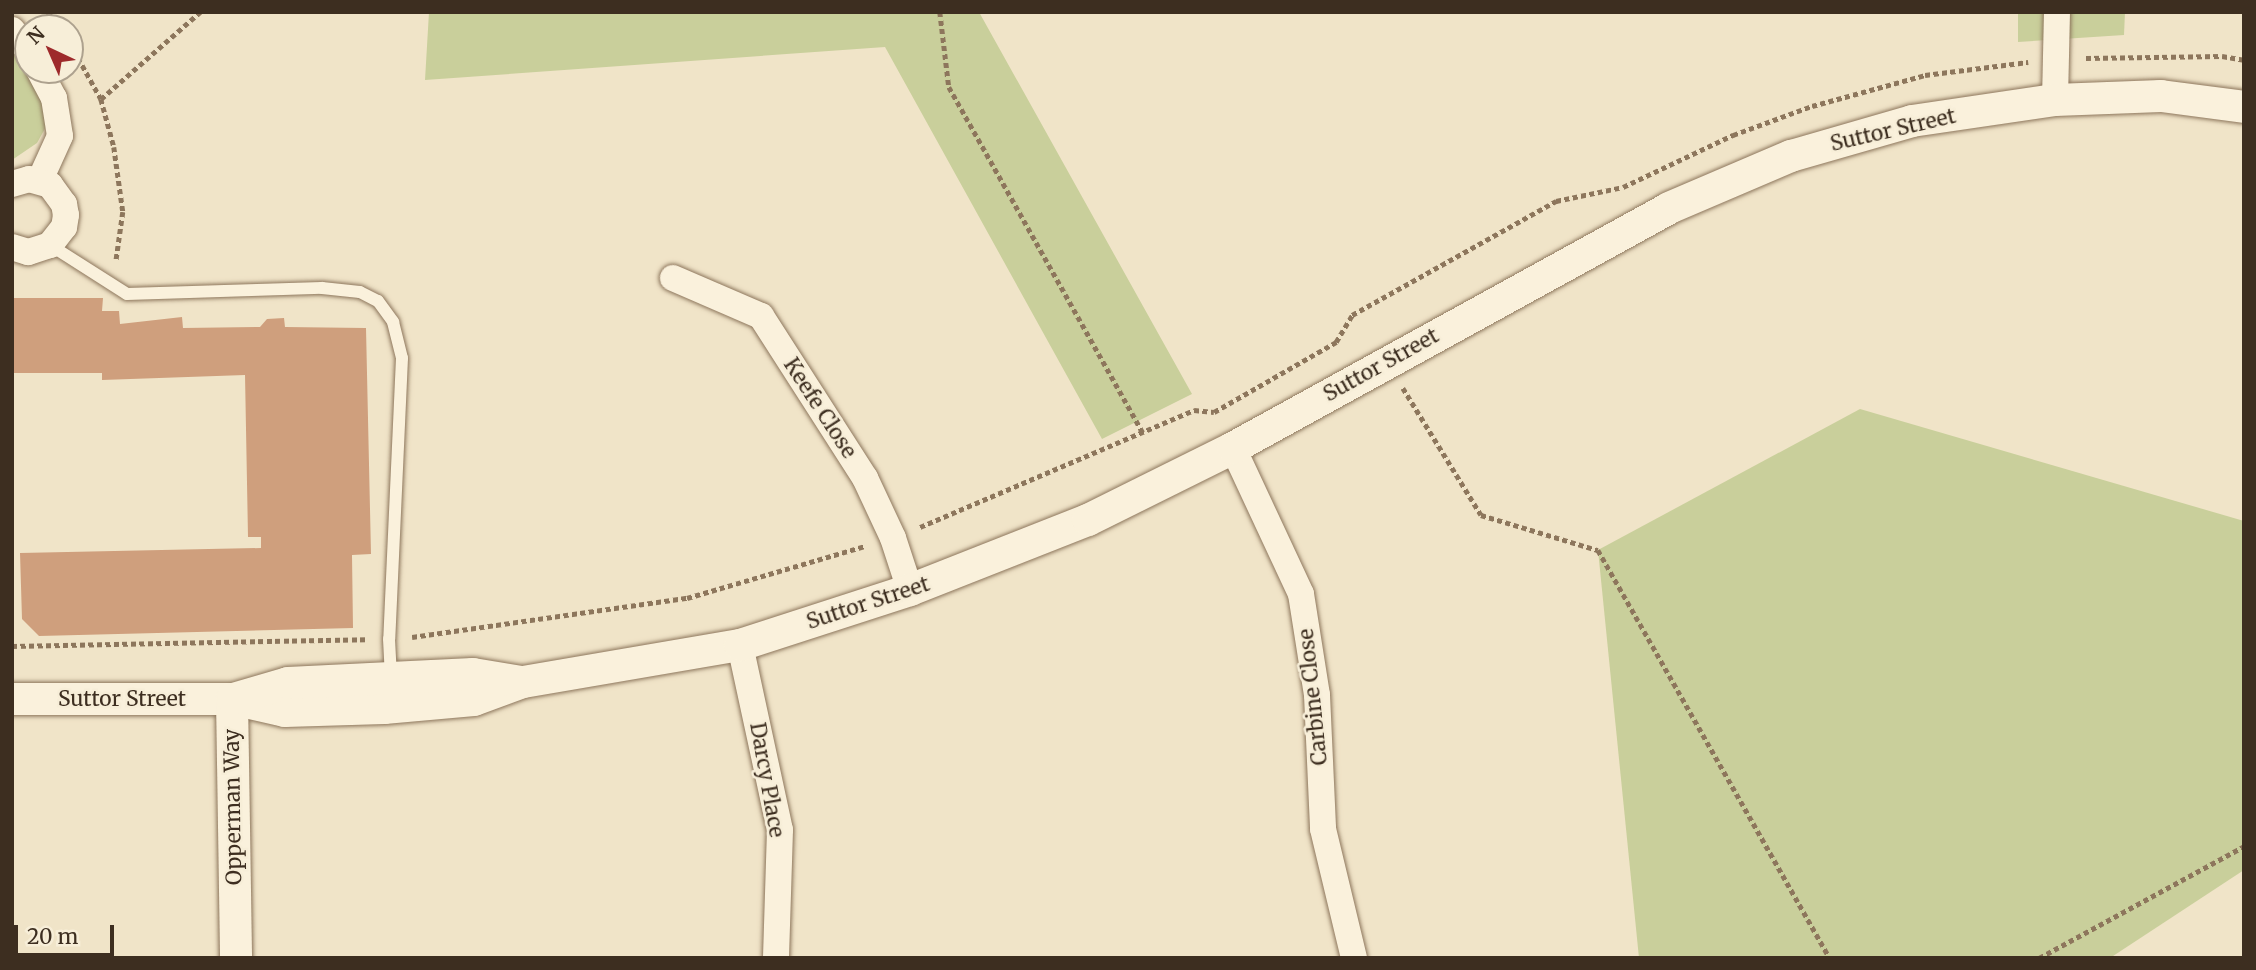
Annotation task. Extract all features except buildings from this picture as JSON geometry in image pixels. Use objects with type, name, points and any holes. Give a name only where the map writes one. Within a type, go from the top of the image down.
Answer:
[{"type":"street","points":[[2055,100],[2057,12]]},
{"type":"street","points":[[40,180],[60,136],[54,98],[46,84]]},
{"type":"street","name":"Suttor Street","points":[[12,699],[232,699],[285,711],[384,708],[474,700],[523,682],[740,645],[910,590],[1088,520],[1233,448],[1386,361],[1669,208],[1791,156],[1912,121],[2055,100],[2161,96],[2244,107]]},
{"type":"street","points":[[12,184],[40,180],[59,193],[64,204],[64,227],[50,245],[28,252],[12,247]]},
{"type":"street","name":"Keefe Close","points":[[673,278],[761,316],[865,478],[893,538],[910,590]]},
{"type":"street","name":"Carbine Close","points":[[1233,448],[1301,594],[1317,695],[1323,829],[1354,958]]},
{"type":"street","name":"Darcy Place","points":[[740,645],[780,830],[776,958]]},
{"type":"street","name":"Suttor Street","points":[[232,699],[288,683],[473,674],[523,682]]},
{"type":"street","name":"Opperman Way","points":[[232,699],[236,958]]},
{"type":"lane","points":[[50,245],[127,294],[322,288],[360,292],[378,301],[393,322],[402,358],[389,639],[391,680]]},
{"type":"path","points":[[101,99],[200,12]]},
{"type":"path","points":[[940,12],[949,87],[1143,432]]},
{"type":"path","points":[[12,646],[389,639],[687,598],[893,538],[1194,410],[1214,412],[1336,342],[1352,315],[1556,201],[1623,187],[1733,135],[1812,106],[1925,75],[2056,58],[2222,56],[2244,60]]},
{"type":"path","points":[[84,68],[101,99],[114,147],[123,212],[112,285]]},
{"type":"path","points":[[1386,361],[1481,514],[1598,550],[1830,958]]},
{"type":"path","points":[[2039,958],[2244,846]]},
{"type":"green space","points":[[429,12],[979,12],[1192,394],[1102,439],[885,47],[425,80]]},
{"type":"green space","points":[[2018,12],[2125,12],[2124,35],[2018,42]]},
{"type":"green space","points":[[12,51],[14,84],[37,84],[46,100],[47,125],[37,143],[12,160]]},
{"type":"green space","points":[[1860,409],[2244,521],[2244,870],[2110,958],[1639,958],[1598,550]]}]
